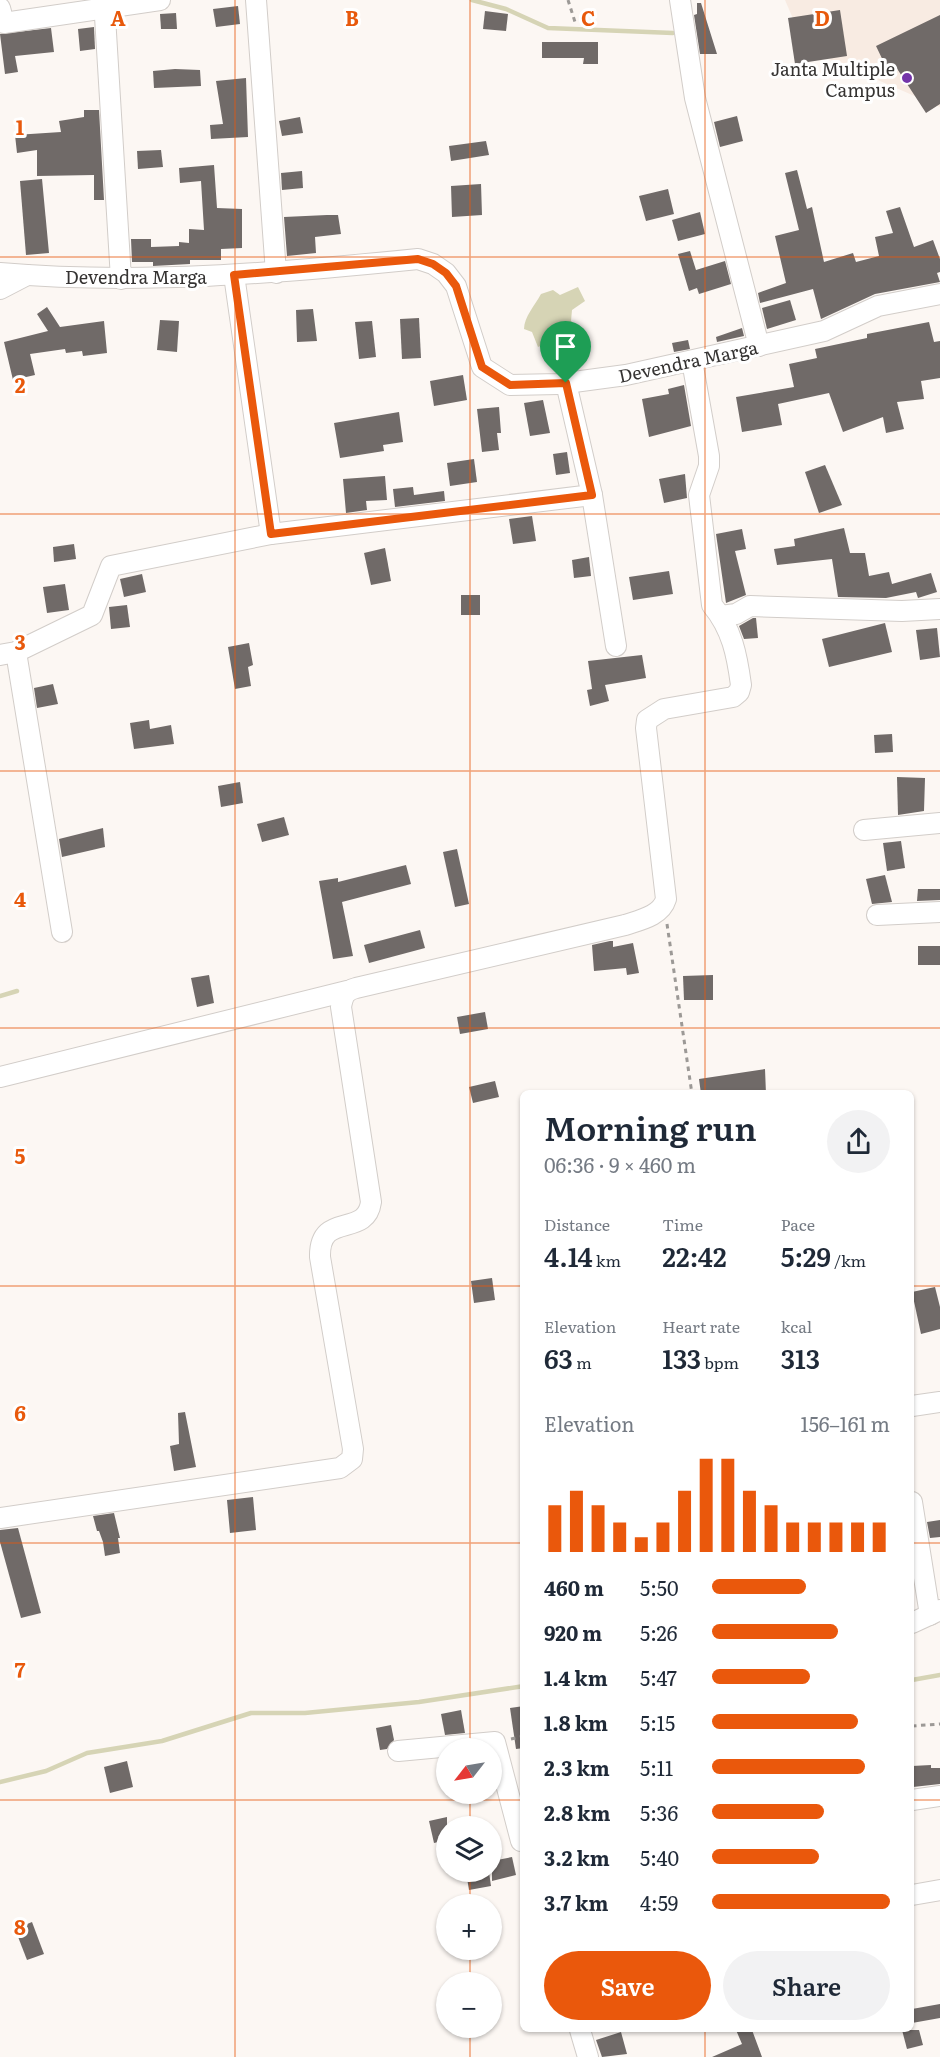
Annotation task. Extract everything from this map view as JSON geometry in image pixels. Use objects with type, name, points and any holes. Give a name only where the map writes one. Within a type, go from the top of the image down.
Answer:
[{"type":"street","points":[[0,8],[4,23],[104,5],[160,0]]},
{"type":"street","points":[[256,0],[276,273]]},
{"type":"street","points":[[680,0],[695,98],[759,346]]},
{"type":"street","points":[[104,5],[121,279]]},
{"type":"street","name":"Devendra Marga","points":[[0,273],[121,279],[276,273],[418,259],[433,264],[446,273],[456,286],[482,367],[510,385],[566,383],[626,375],[824,331],[878,306],[940,294]]},
{"type":"street","points":[[0,289],[27,275]]},
{"type":"street","points":[[234,275],[271,534]]},
{"type":"street","points":[[0,1077],[625,925],[650,916],[664,905],[666,899],[646,728],[647,720],[664,709],[723,699],[739,692],[741,685],[737,654],[721,616],[712,605],[699,495],[709,466],[709,456],[692,361]]},
{"type":"street","points":[[566,383],[592,495],[616,646]]},
{"type":"street","points":[[62,932],[8,653],[92,615],[111,566],[271,534],[592,495]]},
{"type":"street","points":[[721,616],[736,614],[750,606],[902,611],[940,609]]},
{"type":"street","points":[[864,830],[940,823]]},
{"type":"street","points":[[877,915],[940,912]]},
{"type":"street","points":[[0,1518],[340,1468],[352,1459],[320,1244],[324,1235],[333,1228],[359,1221],[366,1216],[371,1202],[341,1007],[343,997],[348,991]]},
{"type":"street","points":[[914,1406],[940,1402]]},
{"type":"street","points":[[915,1546],[927,1616]]},
{"type":"street","points":[[398,1751],[495,1742],[520,1832]]},
{"type":"street","points":[[914,1800],[940,1796]]},
{"type":"street","points":[[914,1895],[940,1890]]},
{"type":"street","points":[[581,2032],[588,2057]]},
{"type":"path","points":[[568,0],[576,25]]},
{"type":"path","points":[[664,905],[691,1090]]},
{"type":"path","points":[[914,1726],[940,1724]]},
{"type":"shaded area","name":"Janta Multiple Campus","points":[[785,0],[940,0],[940,107],[806,49]]},
{"type":"shaded area","points":[[578,287],[585,301],[572,310],[571,321],[580,331],[570,341],[561,344],[557,338],[538,347],[532,332],[524,329],[524,325],[541,294],[553,290],[560,295]]},
{"type":"building","points":[[697,3],[701,3],[717,54],[700,54],[694,15],[697,14]]},
{"type":"building","points":[[238,6],[240,24],[216,27],[213,9]]},
{"type":"building","points":[[840,10],[847,56],[795,64],[788,18]]},
{"type":"building","points":[[485,11],[508,14],[506,31],[483,29]]},
{"type":"building","points":[[176,13],[177,29],[161,29],[160,14]]},
{"type":"building","points":[[940,15],[940,104],[926,113],[896,67],[888,71],[876,46]]},
{"type":"building","points":[[94,27],[95,49],[80,51],[78,29]]},
{"type":"building","points":[[51,28],[54,52],[15,56],[18,72],[5,74],[0,34]]},
{"type":"building","points":[[542,42],[598,42],[598,64],[583,64],[584,58],[542,58]]},
{"type":"building","points":[[200,70],[201,86],[154,88],[153,71]]},
{"type":"building","points":[[246,78],[248,137],[211,139],[210,125],[223,124],[216,81]]},
{"type":"building","points":[[84,110],[99,110],[104,200],[94,200],[94,175],[37,176],[37,150],[17,153],[15,135],[61,132],[59,121],[84,117]]},
{"type":"building","points":[[737,116],[743,141],[720,147],[714,122]]},
{"type":"building","points":[[300,117],[303,133],[282,136],[279,121]]},
{"type":"building","points":[[486,141],[489,155],[451,161],[449,146]]},
{"type":"building","points":[[161,150],[163,167],[138,169],[137,151]]},
{"type":"building","points":[[214,165],[217,208],[242,209],[242,248],[221,249],[221,260],[190,260],[190,264],[153,266],[153,262],[132,262],[131,239],[151,239],[151,247],[179,246],[179,242],[189,243],[189,229],[204,230],[201,181],[180,183],[179,168]]},
{"type":"building","points":[[797,170],[807,209],[812,207],[824,262],[853,253],[856,262],[879,256],[875,237],[893,233],[886,211],[900,207],[914,247],[933,240],[940,259],[940,272],[937,273],[940,282],[875,294],[821,319],[813,289],[760,303],[758,293],[786,283],[775,236],[799,230],[785,173]]},
{"type":"building","points":[[302,171],[303,188],[282,190],[281,173]]},
{"type":"building","points":[[42,179],[49,253],[26,255],[20,181]]},
{"type":"building","points":[[481,184],[482,215],[452,217],[451,186]]},
{"type":"building","points":[[668,189],[674,214],[646,221],[639,196]]},
{"type":"building","points":[[700,212],[705,234],[678,241],[672,220]]},
{"type":"building","points":[[338,215],[341,234],[315,237],[316,253],[287,256],[284,217]]},
{"type":"building","points":[[690,251],[696,270],[725,261],[731,284],[699,294],[697,288],[689,291],[678,254]]},
{"type":"building","points":[[790,300],[796,320],[767,329],[762,308]]},
{"type":"building","points":[[47,307],[60,327],[104,321],[107,353],[83,356],[82,351],[66,353],[65,349],[30,354],[35,375],[13,380],[4,342],[48,331],[37,314]]},
{"type":"building","points":[[313,309],[317,341],[297,342],[296,310]]},
{"type":"building","points":[[419,318],[421,358],[402,359],[400,319]]},
{"type":"building","points":[[160,320],[179,321],[177,352],[157,350]]},
{"type":"building","points":[[372,321],[376,357],[359,359],[355,322]]},
{"type":"building","points":[[929,322],[934,342],[940,341],[940,378],[921,381],[924,399],[897,402],[904,429],[886,433],[883,417],[843,432],[829,393],[778,404],[782,425],[742,432],[736,397],[794,387],[789,364],[817,358],[815,349],[867,338],[867,334]]},
{"type":"building","points":[[742,328],[744,336],[717,342],[716,337]]},
{"type":"building","points":[[688,340],[690,349],[674,352],[672,343]]},
{"type":"building","points":[[463,375],[467,400],[434,406],[430,381]]},
{"type":"building","points":[[684,385],[691,426],[649,437],[642,399],[669,394],[668,389]]},
{"type":"building","points":[[543,400],[550,433],[530,436],[524,403]]},
{"type":"building","points":[[499,407],[501,433],[497,433],[499,450],[482,452],[477,409]]},
{"type":"building","points":[[399,412],[403,442],[383,445],[384,451],[340,458],[334,423]]},
{"type":"building","points":[[567,452],[570,473],[556,475],[553,454]]},
{"type":"building","points":[[474,459],[477,482],[450,486],[447,463]]},
{"type":"building","points":[[825,465],[842,505],[819,513],[805,472]]},
{"type":"building","points":[[685,474],[687,498],[664,503],[659,479]]},
{"type":"building","points":[[385,476],[387,500],[366,501],[367,510],[346,513],[343,479]]},
{"type":"building","points":[[413,487],[414,495],[444,491],[445,501],[395,507],[393,489]]},
{"type":"building","points":[[532,516],[536,541],[513,544],[509,519]]},
{"type":"building","points":[[844,528],[850,553],[865,553],[869,576],[889,572],[892,584],[931,573],[937,592],[918,598],[916,592],[886,598],[838,597],[832,559],[777,565],[774,549],[795,546],[794,539]]},
{"type":"building","points":[[742,529],[746,549],[735,551],[746,595],[726,603],[716,534]]},
{"type":"building","points":[[74,544],[76,559],[54,562],[53,547]]},
{"type":"building","points":[[385,548],[391,581],[371,585],[364,553]]},
{"type":"building","points":[[589,557],[591,576],[574,578],[572,560]]},
{"type":"building","points":[[669,571],[673,594],[633,600],[629,577]]},
{"type":"building","points":[[142,574],[146,592],[124,597],[120,579]]},
{"type":"building","points":[[65,584],[69,610],[47,613],[43,587]]},
{"type":"building","points":[[461,595],[480,595],[480,615],[461,615]]},
{"type":"building","points":[[127,605],[130,627],[111,629],[109,607]]},
{"type":"building","points":[[756,618],[758,638],[744,639],[739,626]]},
{"type":"building","points":[[885,623],[892,652],[829,667],[822,639]]},
{"type":"building","points":[[937,628],[940,657],[920,660],[916,630]]},
{"type":"building","points":[[249,643],[253,665],[248,667],[251,686],[235,689],[228,647]]},
{"type":"building","points":[[642,655],[646,678],[605,685],[609,701],[590,706],[587,690],[592,689],[588,661]]},
{"type":"building","points":[[53,684],[58,704],[37,708],[34,688]]},
{"type":"building","points":[[149,720],[150,729],[171,725],[174,744],[134,749],[130,723]]},
{"type":"building","points":[[892,734],[893,752],[875,753],[874,735]]},
{"type":"building","points":[[897,777],[925,778],[924,811],[898,815]]},
{"type":"building","points":[[240,782],[243,803],[221,807],[218,786]]},
{"type":"building","points":[[284,817],[289,835],[262,842],[257,824]]},
{"type":"building","points":[[103,828],[105,847],[62,857],[59,839]]},
{"type":"building","points":[[901,841],[905,868],[887,871],[883,843]]},
{"type":"building","points":[[457,849],[469,904],[455,907],[443,852]]},
{"type":"building","points":[[406,865],[411,884],[342,902],[353,956],[333,959],[319,881],[338,878],[338,882]]},
{"type":"building","points":[[885,875],[892,902],[872,904],[866,879]]},
{"type":"building","points":[[918,889],[940,889],[940,900],[917,901]]},
{"type":"building","points":[[420,930],[425,948],[369,963],[364,945]]},
{"type":"building","points":[[613,941],[613,947],[633,943],[639,973],[627,975],[626,968],[594,971],[592,945]]},
{"type":"building","points":[[918,946],[940,946],[940,965],[918,965]]},
{"type":"building","points":[[209,975],[214,1003],[197,1007],[191,978]]},
{"type":"building","points":[[713,975],[713,1000],[684,1000],[683,976]]},
{"type":"building","points":[[485,1012],[488,1029],[460,1034],[457,1017]]},
{"type":"building","points":[[765,1069],[766,1090],[700,1090],[699,1079]]},
{"type":"building","points":[[495,1081],[499,1097],[473,1103],[469,1087]]},
{"type":"building","points":[[492,1278],[495,1300],[474,1303],[471,1281]]},
{"type":"building","points":[[935,1287],[940,1307],[940,1329],[921,1334],[914,1292]]},
{"type":"building","points":[[185,1412],[196,1467],[174,1471],[170,1446],[179,1444],[178,1413]]},
{"type":"building","points":[[253,1497],[256,1530],[230,1533],[227,1500]]},
{"type":"building","points":[[114,1513],[120,1538],[118,1538],[120,1553],[105,1556],[103,1542],[93,1516]]},
{"type":"building","points":[[940,1520],[940,1537],[930,1538],[927,1522]]},
{"type":"building","points":[[18,1528],[41,1613],[21,1618],[0,1542],[0,1530]]},
{"type":"building","points":[[520,1707],[520,1748],[516,1749],[510,1708]]},
{"type":"building","points":[[461,1710],[465,1733],[445,1735],[441,1714]]},
{"type":"building","points":[[391,1725],[394,1740],[387,1749],[380,1750],[376,1728]]},
{"type":"building","points":[[127,1761],[133,1787],[110,1793],[104,1767]]},
{"type":"building","points":[[931,1765],[931,1768],[940,1768],[940,1784],[914,1787],[914,1766]]},
{"type":"building","points":[[436,1819],[436,1843],[434,1843],[429,1821]]},
{"type":"building","points":[[512,1857],[516,1875],[502,1878],[502,1859]]},
{"type":"building","points":[[468,1882],[490,1882],[491,1886],[469,1890]]},
{"type":"building","points":[[32,1922],[44,1954],[27,1960],[15,1929]]},
{"type":"building","points":[[940,2004],[940,2018],[914,2023],[914,2009]]},
{"type":"building","points":[[919,2030],[923,2045],[907,2049],[903,2032]]},
{"type":"building","points":[[621,2032],[627,2054],[602,2057],[596,2040]]},
{"type":"building","points":[[737,2032],[753,2032],[762,2057],[712,2057],[742,2044]]},
{"type":"waterway","points":[[472,0],[506,9],[548,28],[673,33]]},
{"type":"waterway","points":[[0,996],[17,991]]},
{"type":"waterway","points":[[914,1680],[940,1675]]},
{"type":"waterway","points":[[0,1782],[46,1771],[87,1753],[162,1741],[251,1713],[305,1713],[419,1702],[520,1687]]},
{"type":"place","name":"Janta Multiple Campus","points":[[907,78]]},
{"type":"route","points":[[418,259],[433,264],[446,273],[456,286],[482,367],[510,385],[566,383],[592,495],[271,534],[234,275],[418,259]]}]
